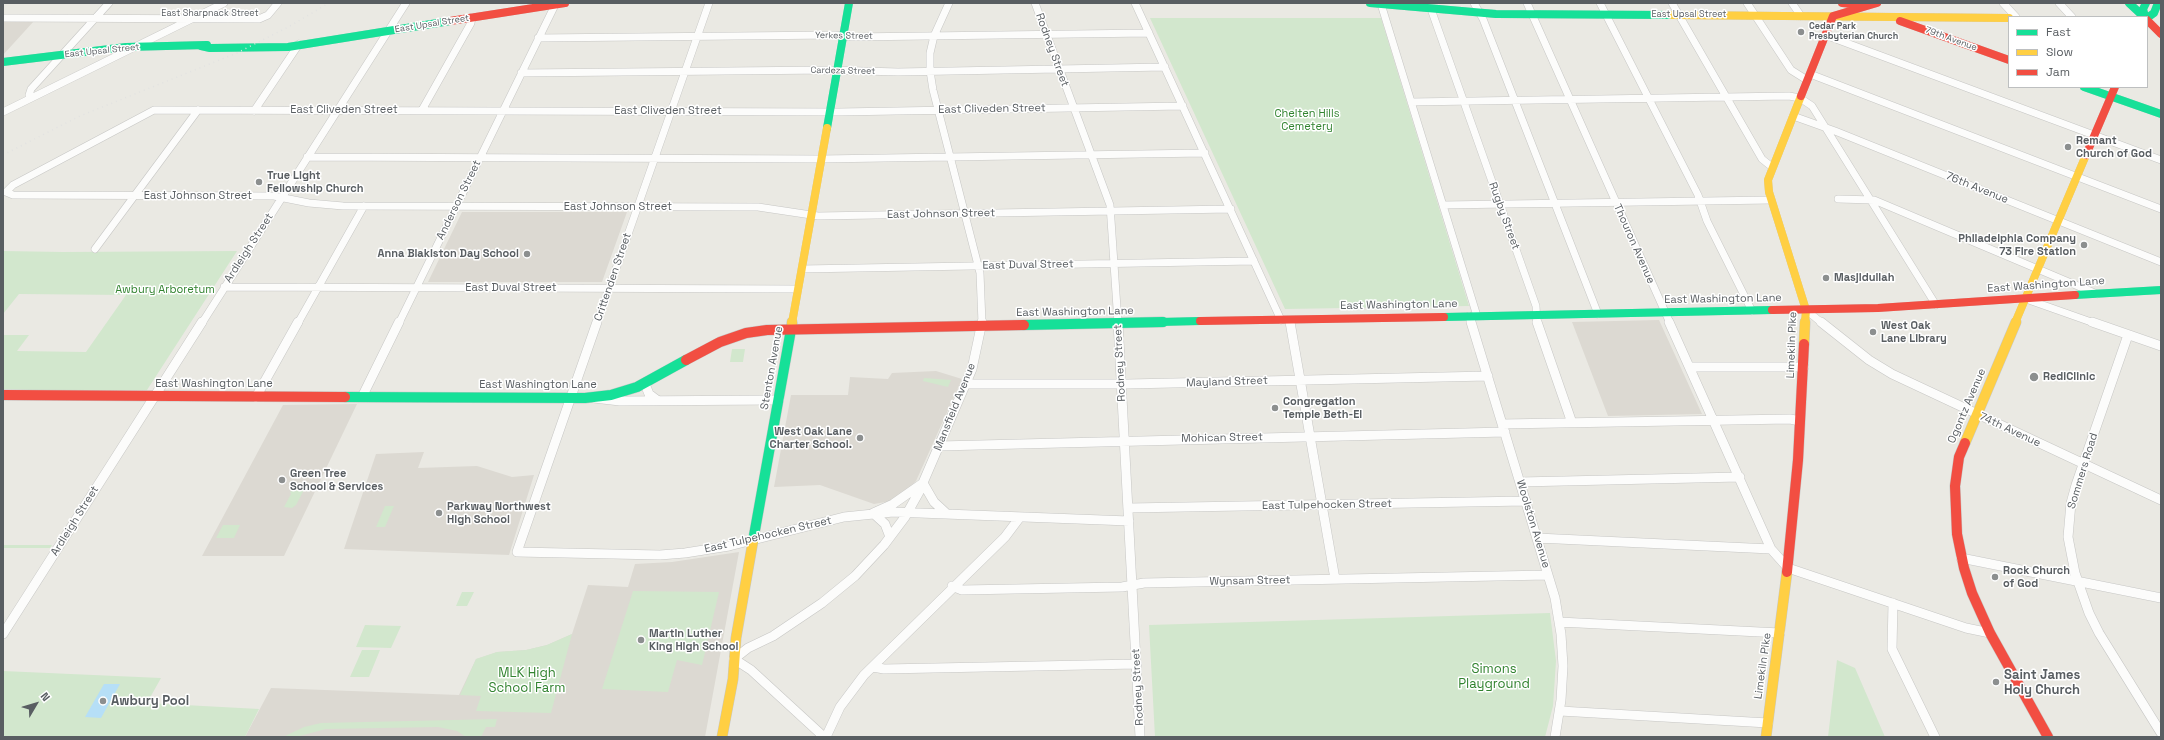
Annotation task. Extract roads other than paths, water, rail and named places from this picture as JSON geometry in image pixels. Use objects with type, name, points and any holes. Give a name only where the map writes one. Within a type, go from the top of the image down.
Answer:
[{"type":"main road","name":"East Upsal Street","points":[[3,62],[135,47],[201,46],[213,44],[299,44],[556,3],[565,3]]},
{"type":"main road","name":"Stenton Avenue","points":[[722,737],[733,678],[734,659],[754,540],[849,3]]},
{"type":"main road","name":"East Upsal Street","points":[[1370,3],[1415,5],[1431,9],[1479,14],[1801,16],[1835,11],[1893,18],[2008,18]]},
{"type":"main road","points":[[1842,3],[1874,4]]},
{"type":"main road","name":"Limekiln Pike","points":[[1766,737],[1788,568],[1804,367],[1806,310],[1767,185],[1772,167],[1835,11],[1841,9],[1842,3]]},
{"type":"main road","points":[[2129,3],[2144,16]]},
{"type":"main road","points":[[2145,16],[2143,9],[2146,3]]},
{"type":"main road","points":[[2148,17],[2154,13],[2158,3]]},
{"type":"main road","points":[[1835,11],[1874,4]]},
{"type":"main road","name":"79th Avenue","points":[[1893,18],[2008,60]]},
{"type":"main road","points":[[2148,20],[2161,34]]},
{"type":"main road","points":[[2150,36],[2161,39]]},
{"type":"main road","points":[[2087,88],[2161,114]]},
{"type":"main road","name":"Ogontz Avenue","points":[[2048,737],[1990,633],[1972,593],[1961,558],[1954,510],[1955,481],[1959,457],[2115,88]]},
{"type":"main road","name":"East Washington Lane","points":[[3,395],[593,398],[621,393],[645,384],[726,339],[759,330],[1806,310],[2026,299],[2161,290]]},
{"type":"street","points":[[31,98],[29,95],[31,89],[109,3]]},
{"type":"street","points":[[4,111],[224,3]]},
{"type":"street","points":[[270,14],[278,3]]},
{"type":"street","name":"Ardleigh Street","points":[[3,634],[406,3]]},
{"type":"street","name":"Anderson Street","points":[[362,397],[556,3]]},
{"type":"street","name":"Crittenden Street","points":[[517,552],[709,3]]},
{"type":"street","name":"Mansfield Avenue","points":[[734,659],[748,648],[773,636],[806,616],[828,599],[861,570],[890,537],[908,512],[923,483],[966,384],[977,350],[982,325],[982,294],[978,266],[938,110],[930,70],[930,53],[934,36],[949,3]]},
{"type":"street","name":"Rodney Street","points":[[1035,3],[1111,211],[1129,508],[1140,737]]},
{"type":"street","points":[[1135,3],[1231,209],[1254,262],[1285,320],[1300,380],[1335,579]]},
{"type":"street","points":[[1474,3],[1515,101],[1598,314]]},
{"type":"street","name":"Thouron Avenue","points":[[1527,3],[1771,549],[1788,568]]},
{"type":"street","points":[[1600,3],[1700,201],[1707,220],[1752,310]]},
{"type":"street","points":[[1672,3],[1762,159],[1772,167]]},
{"type":"street","points":[[1747,3],[1791,70],[2161,209]]},
{"type":"street","points":[[1792,3],[1801,16]]},
{"type":"street","points":[[2003,3],[2015,16]]},
{"type":"street","points":[[2059,3],[2071,16]]},
{"type":"street","name":"Woolston Avenue","points":[[1381,4],[1443,205],[1488,376],[1548,575],[1559,622],[1563,666],[1560,711],[1555,737]]},
{"type":"street","name":"Rugby Street","points":[[1431,9],[1536,306],[1537,324],[1572,423]]},
{"type":"street","name":"East Sharpnack Street","points":[[3,13],[259,19],[270,14]]},
{"type":"street","name":"East Sharpnack Street","points":[[3,18],[270,14]]},
{"type":"street","points":[[422,110],[471,22],[472,17]]},
{"type":"street","name":"Yerkes Street","points":[[538,38],[934,36],[1149,33]]},
{"type":"street","points":[[1825,36],[2161,160]]},
{"type":"street","points":[[254,111],[299,44]]},
{"type":"street","name":"Cardeza Street","points":[[521,73],[1165,67]]},
{"type":"street","points":[[1411,102],[1789,96],[1800,98],[1812,106],[1827,128],[1936,304]]},
{"type":"street","name":"East Cliveden Street","points":[[6,192],[13,185],[152,110],[830,111],[1183,106]]},
{"type":"street","points":[[95,249],[198,110]]},
{"type":"street","name":"76th Avenue","points":[[1793,116],[1827,128],[2161,262]]},
{"type":"street","points":[[307,157],[821,159],[1205,153]]},
{"type":"street","name":"East Johnson Street","points":[[6,192],[13,195],[282,198],[321,204],[364,206],[758,207],[811,215],[853,216],[1231,209]]},
{"type":"street","points":[[1838,199],[1871,199],[2097,294]]},
{"type":"street","points":[[1443,205],[1771,200]]},
{"type":"street","points":[[256,397],[364,206]]},
{"type":"street","name":"East Duval Street","points":[[802,269],[1254,262]]},
{"type":"street","name":"East Duval Street","points":[[224,287],[798,289]]},
{"type":"street","points":[[2026,299],[2161,346]]},
{"type":"street","name":"74th Avenue","points":[[1806,310],[1886,371],[2161,500]]},
{"type":"street","name":"Sommers Road","points":[[2128,335],[2071,504],[2068,524],[2069,548],[2077,580],[2099,633],[2161,733]]},
{"type":"street","points":[[1690,367],[1804,367]]},
{"type":"street","name":"Mayland Street","points":[[966,384],[1121,383],[1488,376]]},
{"type":"street","points":[[645,384],[649,394],[657,400]]},
{"type":"street","points":[[593,398],[606,400],[779,400]]},
{"type":"street","name":"Mohican Street","points":[[939,446],[1310,436],[1503,428],[1572,423],[1790,419],[1800,421]]},
{"type":"street","points":[[1520,482],[1740,477]]},
{"type":"street","points":[[890,537],[885,524],[873,514],[896,502],[923,483],[934,502],[947,514]]},
{"type":"street","name":"East Tulpehocken Street","points":[[1129,508],[1526,501]]},
{"type":"street","name":"East Tulpehocken Street","points":[[517,552],[660,555],[710,550],[812,524],[873,514],[908,512],[1129,521]]},
{"type":"street","points":[[734,659],[751,670],[825,737],[840,707],[860,680],[952,586],[1005,537],[1020,517]]},
{"type":"street","points":[[1537,538],[1771,549]]},
{"type":"street","points":[[1961,558],[2161,598]]},
{"type":"street","points":[[1788,568],[1966,628],[1990,633]]},
{"type":"street","name":"Wynsam Street","points":[[952,586],[962,590],[1122,587],[1144,583],[1548,575]]},
{"type":"street","points":[[1893,603],[1892,649],[1935,737]]},
{"type":"street","points":[[1559,622],[1767,631],[1780,634]]},
{"type":"street","points":[[873,667],[884,669],[1137,664]]},
{"type":"street","points":[[1560,711],[1768,723]]},
{"type":"water","name":"Awbury Pool","points":[[104,684],[120,684],[101,718],[85,717]]},
{"type":"railway","points":[[3,155],[80,116],[237,53],[290,26],[329,3]]},
{"type":"place","name":"Cedar Park Presbyterian Church","points":[[1801,32]]},
{"type":"place","name":"Remant Church of God","points":[[2068,147]]},
{"type":"place","name":"True Light Fellowship Church","points":[[259,182]]},
{"type":"place","name":"Philadelphia Company 73 Fire Station","points":[[2084,245]]},
{"type":"place","name":"Anna Blakiston Day School","points":[[527,254]]},
{"type":"place","name":"Masjidullah","points":[[1826,278]]},
{"type":"place","name":"West Oak Lane Library","points":[[1873,332]]},
{"type":"place","name":"RediClinic","points":[[2034,377]]},
{"type":"place","name":"Congregation Temple Beth-El","points":[[1275,408]]},
{"type":"place","name":"West Oak Lane Charter School.","points":[[860,438]]},
{"type":"place","name":"Green Tree School & Services","points":[[282,480]]},
{"type":"place","name":"Parkway Northwest High School","points":[[439,513]]},
{"type":"place","name":"Rock Church of God","points":[[1995,577]]},
{"type":"place","name":"Martin Luther King High School","points":[[641,640]]},
{"type":"place","name":"Saint James Holy Church","points":[[1996,682]]},
{"type":"place","name":"Awbury Pool","points":[[103,701]]},
{"type":"park label","name":"Chelten Hills Cemetery","points":[[1307,120]]},
{"type":"park label","name":"Awbury Arboretum","points":[[165,290]]},
{"type":"park label","name":"Simons Playground","points":[[1494,676]]},
{"type":"park label","name":"MLK High School Farm","points":[[527,680]]}]
